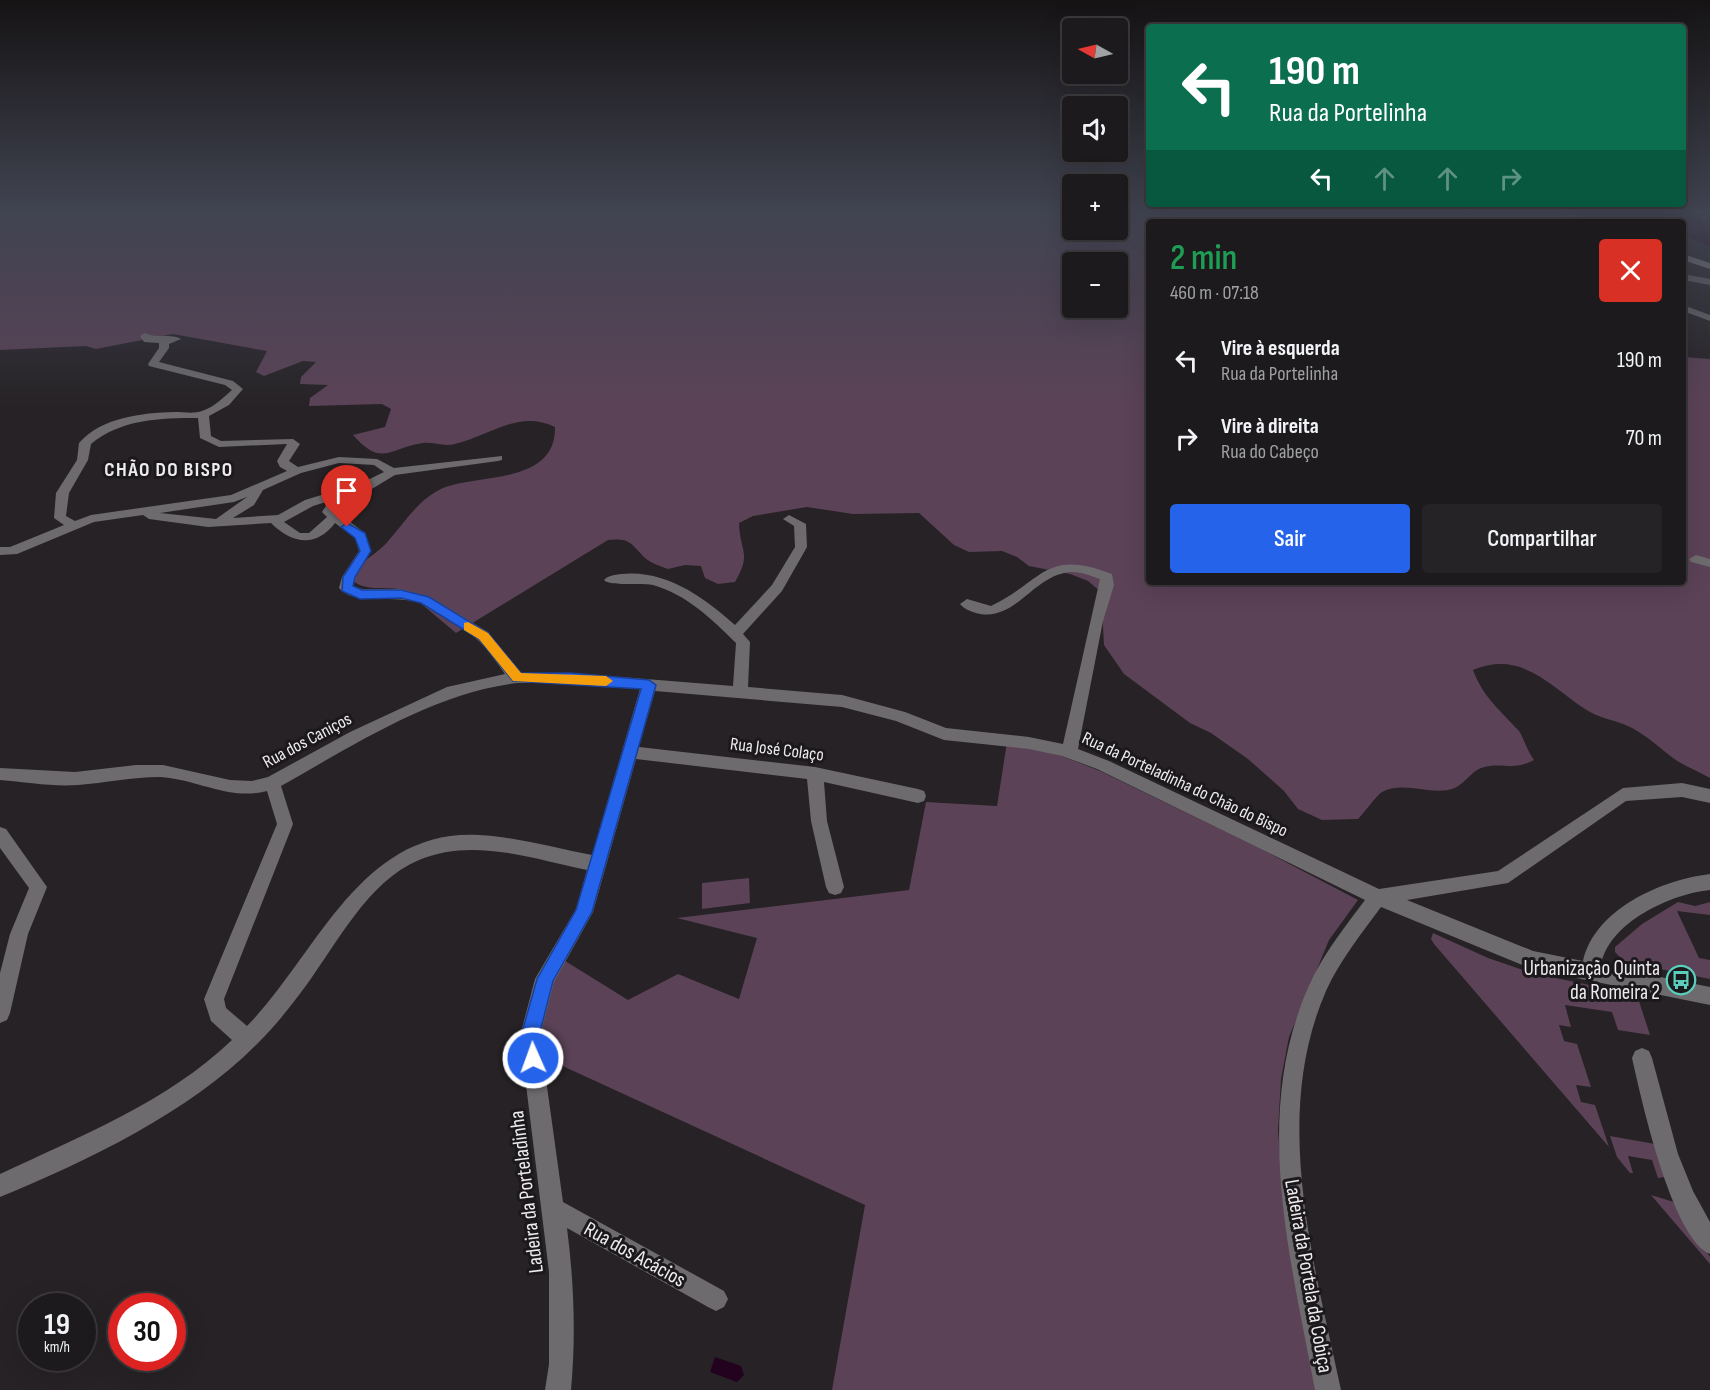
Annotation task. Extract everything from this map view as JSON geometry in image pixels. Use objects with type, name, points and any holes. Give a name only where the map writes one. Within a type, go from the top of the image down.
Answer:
[{"type":"street","points":[[1689,279],[1710,282]]},
{"type":"street","points":[[1686,309],[1706,316]]},
{"type":"street","points":[[1686,320],[1706,316]]},
{"type":"street","points":[[76,526],[60,518],[60,502],[65,486],[87,451],[85,443],[92,436],[104,429],[139,419],[202,415],[225,403],[238,389],[229,383],[153,364],[165,348],[164,342],[171,339],[147,340],[145,336]]},
{"type":"street","points":[[202,415],[206,438],[219,444],[289,441],[294,444],[283,461],[284,465],[297,471]]},
{"type":"street","points":[[138,512],[215,522],[274,519],[286,517],[323,498],[366,487],[392,472],[498,458]]},
{"type":"street","points":[[0,551],[12,550],[91,519],[234,498],[297,471],[339,460],[377,462],[392,472]]},
{"type":"street","points":[[215,522],[250,502],[259,487]]},
{"type":"street","points":[[350,491],[331,504],[328,512],[333,518],[361,536],[365,551],[349,577],[346,588],[360,594],[401,594],[425,600],[483,636],[517,678]]},
{"type":"street","points":[[274,519],[285,531],[301,537],[311,537],[321,534],[333,518]]},
{"type":"street","points":[[735,634],[777,588],[801,547],[800,524],[789,519]]},
{"type":"street","points":[[1696,560],[1710,563]]},
{"type":"street","points":[[967,604],[976,609],[993,610],[1051,572],[1067,567],[1085,569],[1107,577],[1069,752]]},
{"type":"street","points":[[611,580],[639,578],[681,592],[723,620],[743,642],[740,692]]},
{"type":"street","name":"Rua dos Caniços","points":[[0,774],[75,779],[136,771],[163,771],[230,787],[252,788],[272,783],[356,736],[452,691],[490,681],[517,678],[571,678],[649,685]]},
{"type":"street","name":"Rua da Porteladinha do Chão do Bispo","points":[[649,685],[842,701],[900,716],[944,734],[1019,741],[1069,752],[1378,897],[1532,960],[1710,996]]},
{"type":"street","name":"Ladeira da Porteladinha","points":[[558,1390],[561,1364],[561,1272],[530,1036],[545,979],[584,912],[649,685]]},
{"type":"street","name":"Rua José Colaço","points":[[630,752],[861,780],[918,796]]},
{"type":"street","points":[[815,773],[819,820],[835,887]]},
{"type":"street","points":[[247,1040],[218,1014],[214,999],[285,824],[279,799],[272,783]]},
{"type":"street","points":[[1378,897],[1502,878],[1623,795],[1682,790],[1710,796]]},
{"type":"street","points":[[0,834],[38,887],[19,934],[0,1013]]},
{"type":"street","points":[[0,1186],[106,1134],[188,1089],[247,1040],[280,1004],[370,883],[402,860],[425,849],[476,842],[597,864]]},
{"type":"street","points":[[1590,972],[1596,947],[1611,927],[1660,894],[1710,882]]},
{"type":"street","name":"Ladeira da Portela da Cobiça","points":[[1329,1390],[1293,1200],[1291,1082],[1298,1042],[1317,991],[1341,948],[1378,897]]},
{"type":"street","points":[[1642,1058],[1662,1143],[1675,1180],[1690,1213],[1710,1243]]},
{"type":"street","name":"Rua dos Acácios","points":[[554,1209],[716,1299]]},
{"type":"shaded area","points":[[0,279],[1062,279],[1062,318],[1128,318],[1128,279],[1146,279],[1146,585],[1686,585],[1686,357],[1710,359],[1710,778],[1677,761],[1632,728],[1590,712],[1534,673],[1506,664],[1490,665],[1473,670],[1477,680],[1493,703],[1519,731],[1534,760],[1513,766],[1495,765],[1481,768],[1459,786],[1446,790],[1391,789],[1380,793],[1358,819],[1322,820],[1298,809],[1284,791],[1248,759],[1211,733],[1190,723],[1124,674],[1104,645],[1101,592],[1088,581],[1070,574],[1029,566],[1017,557],[1002,551],[969,552],[954,545],[919,513],[853,514],[807,507],[753,516],[739,523],[744,558],[735,582],[718,584],[705,578],[701,566],[685,565],[668,569],[647,560],[628,542],[608,540],[456,633],[406,591],[370,588],[353,580],[365,561],[386,543],[425,499],[441,489],[456,484],[512,474],[529,468],[543,459],[552,446],[555,427],[542,422],[517,422],[455,444],[423,443],[379,453],[371,451],[353,435],[385,427],[391,409],[382,404],[309,406],[310,398],[328,385],[300,384],[301,377],[316,362],[303,361],[264,376],[256,372],[267,351],[173,334],[96,349],[86,346],[0,350]]},
{"type":"shaded area","points":[[1007,742],[1062,756],[1100,771],[1257,847],[1358,900],[1329,940],[1289,1037],[1281,1079],[1278,1130],[1283,1198],[1318,1390],[832,1390],[865,1205],[543,1057],[538,1033],[550,980],[562,959],[628,1000],[678,974],[739,999],[757,938],[677,918],[909,890],[926,802],[997,806]]},
{"type":"shaded area","points":[[749,878],[750,903],[702,909],[702,883]]},
{"type":"shaded area","points":[[1678,902],[1695,906],[1710,902],[1710,915],[1677,911],[1699,958],[1710,960],[1710,979],[1625,962],[1615,952],[1615,947],[1642,924]]},
{"type":"shaded area","points":[[1433,933],[1488,958],[1532,973],[1637,995],[1650,1035],[1618,1030],[1612,1012],[1565,1005],[1571,1027],[1559,1025],[1564,1041],[1577,1044],[1591,1087],[1576,1085],[1581,1102],[1595,1105],[1609,1147],[1434,944],[1431,939]]},
{"type":"shaded area","points":[[1610,1136],[1655,1144],[1665,1177],[1658,1178],[1652,1160],[1628,1156],[1633,1173],[1630,1173],[1617,1157]]},
{"type":"shaded area","points":[[1651,1195],[1674,1202],[1710,1257],[1710,1264]]},
{"type":"shaded area","points":[[715,1357],[741,1366],[744,1375],[737,1382],[710,1372]]},
{"type":"slow traffic","points":[[468,626],[483,636],[517,678],[571,678],[606,681]]},
{"type":"place","name":"Urbanização Quinta da Romeira 2","points":[[1681,980]]},
{"type":"district","name":"CHÃO DO BISPO","points":[[169,469]]},
{"type":"route","points":[[347,527],[361,536],[365,551],[349,577],[346,588],[360,594],[401,594],[425,600],[483,636],[517,678],[571,678],[649,685],[584,912],[545,979],[530,1036],[533,1058]]}]
